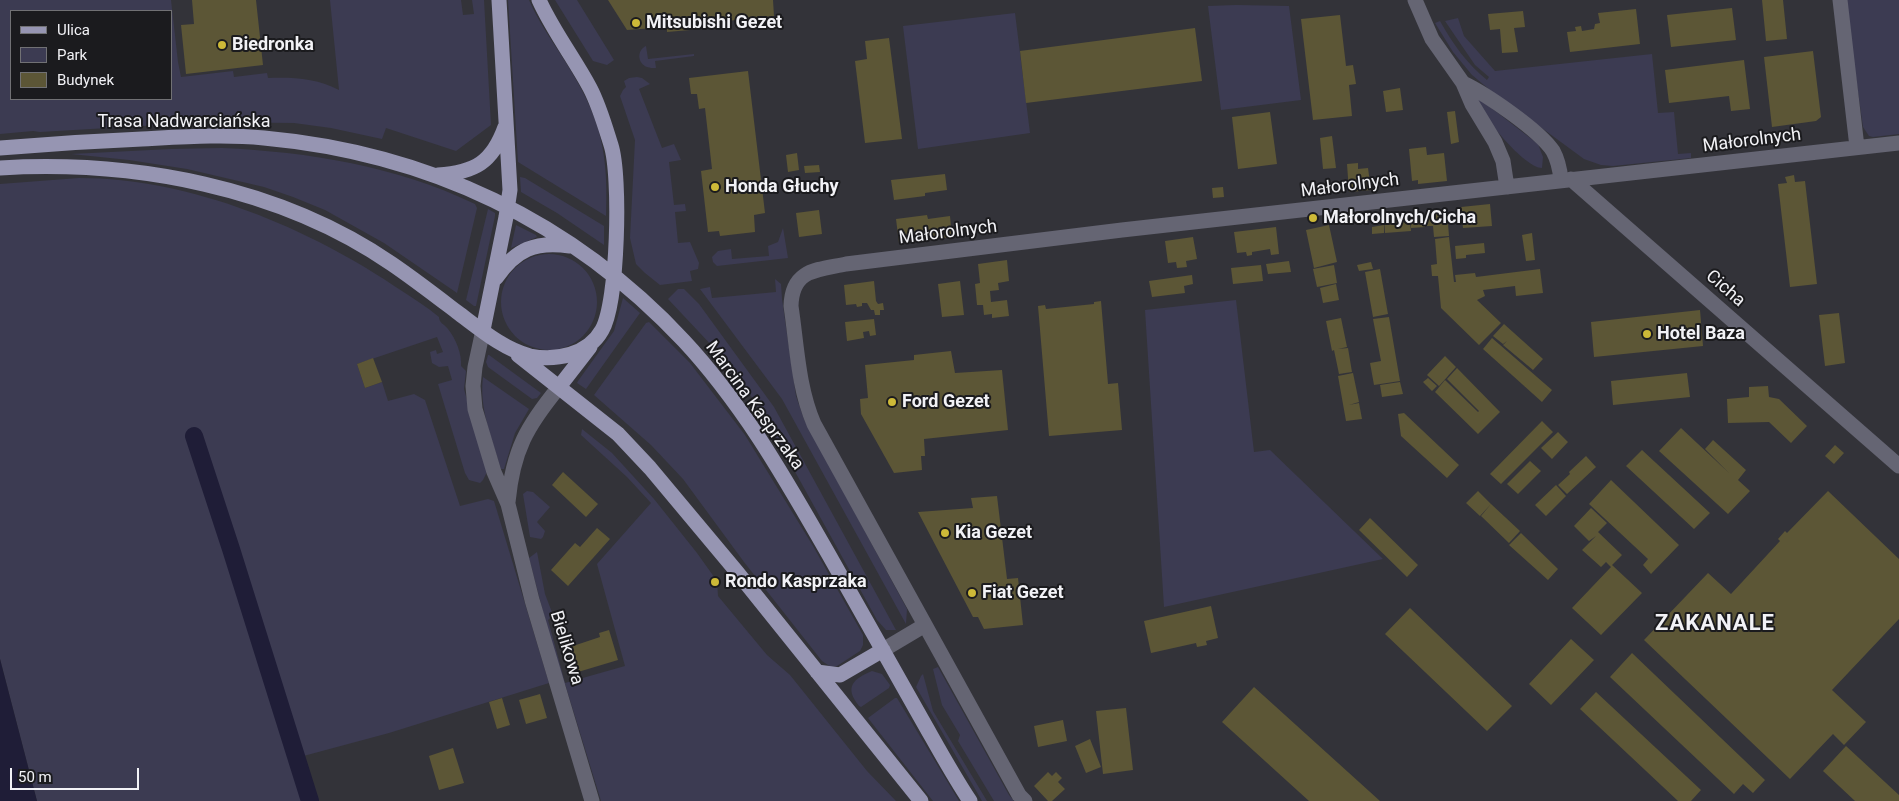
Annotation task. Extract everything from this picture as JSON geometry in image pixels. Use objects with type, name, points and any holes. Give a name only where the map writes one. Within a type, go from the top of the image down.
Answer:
[{"type":"main road","points":[[539,0],[591,91],[612,148],[617,183],[608,313],[598,336],[559,387]]},
{"type":"main road","points":[[483,330],[510,190],[498,2]]},
{"type":"main road","points":[[434,175],[461,173],[484,161],[496,148],[506,122]]},
{"type":"main road","name":"Trasa Nadwarciańska","points":[[0,148],[168,137],[261,138],[302,142],[399,162],[484,194],[573,246]]},
{"type":"main road","points":[[0,168],[42,165],[95,168],[212,186],[273,204],[325,225],[360,243],[391,264],[510,350],[618,434],[650,468],[737,572],[921,801]]},
{"type":"main road","points":[[492,283],[512,257],[530,248],[550,244],[573,246],[612,275]]},
{"type":"main road","name":"Marcina Kasprzaka","points":[[612,275],[652,308],[685,342],[713,374],[760,439],[802,508],[970,801]]},
{"type":"main road","points":[[510,350],[544,358],[563,357],[574,354],[584,348],[598,336]]},
{"type":"main road","points":[[817,672],[834,675],[845,673],[883,650]]},
{"type":"street","points":[[1416,0],[1432,40],[1463,83],[1472,104],[1500,151],[1507,187]]},
{"type":"street","points":[[1840,0],[1857,147]]},
{"type":"street","points":[[1463,83],[1483,93],[1542,138],[1556,157],[1566,180]]},
{"type":"street","name":"Małorolnych","points":[[806,273],[846,264],[1122,230],[1899,143]]},
{"type":"street","name":"Cicha","points":[[1566,180],[1899,466]]},
{"type":"street","name":"Marcina Kasprzaka","points":[[806,273],[796,281],[791,296],[800,382],[806,406],[814,424],[1019,795],[1025,801]]},
{"type":"street","name":"Bielikowa","points":[[483,330],[475,367],[474,398],[494,472],[508,504],[532,600],[592,801]]},
{"type":"street","name":"Bielikowa","points":[[508,504],[510,478],[522,440],[531,424],[559,387]]},
{"type":"street","points":[[883,650],[925,625]]},
{"type":"green space","points":[[0,0],[171,0],[181,77],[233,71],[234,77],[267,73],[268,78],[304,79],[322,83],[339,90],[330,0],[461,0],[463,15],[474,14],[472,0],[484,0],[491,125],[456,151],[386,128],[382,139],[331,128],[294,123],[210,122],[0,134]]},
{"type":"green space","points":[[508,0],[529,0],[540,22],[587,100],[599,132],[605,163],[606,216],[518,162]]},
{"type":"green space","points":[[555,0],[577,0],[614,60],[607,65],[593,61]]},
{"type":"green space","points":[[1845,0],[1899,0],[1899,134],[1873,137],[1869,136],[1863,127]]},
{"type":"green space","points":[[1208,6],[1289,6],[1301,100],[1221,110]]},
{"type":"green space","points":[[1015,13],[1030,133],[918,149],[903,26]]},
{"type":"green space","points":[[1458,18],[1464,36],[1495,71],[1652,54],[1658,113],[1674,112],[1678,154],[1691,153],[1691,158],[1613,166],[1601,165],[1584,159],[1472,75],[1453,52],[1435,23],[1440,21],[1461,53],[1487,80],[1489,77],[1475,65],[1445,21]]},
{"type":"green space","points":[[646,46],[648,59],[694,54],[694,56],[655,61],[656,68],[649,68],[641,63],[639,56],[641,50]]},
{"type":"green space","points":[[637,77],[650,84],[639,89],[662,148],[674,144],[681,160],[669,162],[674,205],[685,204],[686,211],[675,212],[678,243],[690,242],[699,263],[698,269],[690,271],[692,281],[660,285],[636,264],[630,238],[635,140],[620,96],[626,87],[624,81]]},
{"type":"green space","points":[[1478,99],[1538,144],[1543,157],[1542,168],[1534,166],[1504,140],[1486,117]]},
{"type":"green space","points":[[222,148],[287,153],[352,163],[414,180],[475,204],[477,208],[457,293],[384,243],[325,210],[293,197],[264,187],[187,169],[71,154]]},
{"type":"green space","points":[[520,177],[525,178],[604,226],[604,245],[557,213],[521,192]]},
{"type":"green space","points":[[79,178],[121,180],[164,187],[206,197],[248,211],[289,228],[366,268],[439,317],[454,337],[461,357],[461,366],[466,371],[464,389],[487,472],[480,483],[469,480],[465,473],[438,384],[452,380],[448,366],[439,367],[432,363],[430,352],[436,350],[437,354],[443,352],[437,337],[357,364],[365,388],[382,382],[388,401],[414,394],[425,400],[460,506],[488,499],[494,501],[549,683],[389,733],[296,758],[309,801],[37,801],[0,659],[0,184]]},
{"type":"green space","points":[[488,209],[495,213],[495,216],[476,306],[474,306],[466,300]]},
{"type":"green space","points":[[516,225],[536,235],[537,237],[511,248]]},
{"type":"green space","points":[[783,228],[788,258],[717,266],[713,262],[712,257],[718,251],[731,249],[732,259],[769,256],[768,246],[778,242]]},
{"type":"green space","points":[[549,254],[568,257],[583,268],[594,283],[597,302],[594,321],[583,336],[568,347],[549,350],[530,347],[515,336],[504,321],[501,302],[504,283],[515,268],[530,257]]},
{"type":"green space","points":[[775,279],[781,284],[796,396],[804,419],[907,609],[906,624],[782,399],[700,289],[710,287],[712,298],[776,292]]},
{"type":"green space","points":[[678,289],[684,289],[699,304],[774,407],[896,630],[886,630],[877,620],[772,430],[741,380],[668,299]]},
{"type":"green space","points":[[623,298],[640,313],[586,389],[577,383],[614,331]]},
{"type":"green space","points":[[1236,300],[1254,452],[1270,450],[1383,559],[1164,607],[1145,310]]},
{"type":"green space","points":[[649,322],[690,363],[745,435],[813,546],[863,635],[863,645],[860,651],[837,666],[831,667],[822,661],[744,562],[683,479],[651,445],[594,395],[646,323]]},
{"type":"green space","points":[[488,355],[541,393],[537,398],[532,399],[488,367],[486,362]]},
{"type":"green space","points":[[483,377],[529,409],[515,433],[504,469],[501,469],[487,424],[483,401]]},
{"type":"green space","points":[[582,429],[612,453],[654,499],[717,581],[718,596],[767,655],[790,675],[867,771],[896,801],[601,801],[565,684],[562,684],[529,558],[537,552],[545,594],[553,615],[548,620],[565,683],[625,666],[597,564],[651,503],[627,477],[581,435]]},
{"type":"green space","points":[[527,491],[533,492],[550,507],[537,522],[545,531],[541,539],[530,537],[523,494]]},
{"type":"green space","points":[[938,667],[1014,801],[994,801],[958,741],[960,735],[942,705],[933,669]]},
{"type":"green space","points":[[872,671],[882,674],[890,685],[889,688],[861,707],[852,694],[853,684],[860,677]]},
{"type":"green space","points":[[923,674],[933,711],[987,801],[982,801],[916,687]]},
{"type":"green space","points":[[897,698],[959,801],[933,801],[868,718]]},
{"type":"shaded area","points":[[0,659],[37,801],[0,801]]},
{"type":"building","name":"Biedronka","points":[[192,0],[256,0],[263,65],[186,74],[181,25],[194,24]]},
{"type":"building","points":[[608,0],[773,0],[774,16],[689,25],[690,30],[667,32],[667,27],[627,30]]},
{"type":"building","points":[[1762,0],[1783,0],[1787,39],[1766,41]]},
{"type":"building","points":[[1732,8],[1736,40],[1671,47],[1667,15]]},
{"type":"building","points":[[1636,9],[1640,44],[1570,52],[1567,32],[1576,31],[1575,27],[1581,26],[1582,31],[1594,29],[1595,24],[1600,23],[1598,13]]},
{"type":"building","points":[[1523,11],[1525,27],[1514,28],[1518,52],[1502,53],[1500,29],[1490,30],[1488,14]]},
{"type":"building","points":[[1340,15],[1346,66],[1353,65],[1356,84],[1349,85],[1352,116],[1313,120],[1301,19]]},
{"type":"building","points":[[1195,28],[1202,81],[1026,103],[1020,51]]},
{"type":"building","points":[[889,38],[902,139],[865,143],[855,61],[867,59],[865,41]]},
{"type":"building","points":[[1813,51],[1821,117],[1816,121],[1772,127],[1764,57]]},
{"type":"building","points":[[1744,60],[1750,109],[1731,111],[1729,96],[1669,103],[1665,70]]},
{"type":"building","points":[[748,71],[765,213],[754,215],[755,232],[720,236],[719,231],[708,232],[701,171],[712,169],[705,108],[699,109],[697,94],[691,94],[689,78]]},
{"type":"building","points":[[1400,88],[1403,110],[1386,112],[1383,91]]},
{"type":"building","points":[[1455,111],[1459,142],[1451,144],[1447,112]]},
{"type":"building","points":[[1270,112],[1277,164],[1238,169],[1232,117]]},
{"type":"building","points":[[1332,136],[1336,168],[1323,169],[1320,138]]},
{"type":"building","points":[[1426,147],[1427,155],[1444,153],[1447,181],[1418,184],[1418,180],[1412,181],[1409,149]]},
{"type":"building","points":[[797,153],[799,170],[788,172],[786,155]]},
{"type":"building","points":[[1358,163],[1358,169],[1368,168],[1371,190],[1349,192],[1347,164]]},
{"type":"building","points":[[819,165],[820,172],[805,173],[804,166]]},
{"type":"building","points":[[945,174],[947,190],[925,193],[925,196],[894,200],[891,180]]},
{"type":"building","points":[[1794,175],[1795,182],[1805,181],[1817,284],[1790,287],[1778,184],[1787,183],[1785,177]]},
{"type":"building","points":[[1223,187],[1224,197],[1213,198],[1212,188]]},
{"type":"building","points":[[1490,204],[1492,226],[1463,228],[1461,207]]},
{"type":"building","points":[[819,210],[822,234],[799,237],[796,213]]},
{"type":"building","points":[[1447,211],[1449,236],[1434,237],[1433,226],[1426,226],[1425,213]]},
{"type":"building","points":[[927,215],[928,219],[950,216],[952,237],[899,243],[896,219]]},
{"type":"building","points":[[1409,215],[1411,231],[1385,233],[1384,217]]},
{"type":"building","points":[[1424,217],[1425,227],[1411,228],[1411,218]]},
{"type":"building","points":[[1329,225],[1337,262],[1314,268],[1306,230]]},
{"type":"building","points":[[1384,225],[1384,233],[1372,234],[1372,227]]},
{"type":"building","points":[[1276,227],[1279,254],[1271,255],[1270,249],[1252,252],[1252,255],[1247,256],[1246,252],[1237,253],[1234,232]]},
{"type":"building","points":[[1532,233],[1535,260],[1526,261],[1522,235]]},
{"type":"building","points":[[1193,237],[1197,259],[1186,261],[1187,267],[1177,268],[1176,262],[1168,263],[1165,241]]},
{"type":"building","points":[[1449,237],[1454,282],[1456,282],[1455,275],[1475,273],[1476,277],[1540,269],[1543,293],[1516,296],[1515,286],[1483,290],[1485,296],[1477,300],[1501,323],[1479,345],[1441,308],[1438,276],[1432,276],[1431,265],[1437,264],[1435,239]]},
{"type":"building","points":[[1484,243],[1485,253],[1466,255],[1466,258],[1456,259],[1455,246]]},
{"type":"building","points":[[1007,260],[1009,281],[998,283],[999,290],[990,291],[991,302],[1007,300],[1009,316],[992,318],[992,314],[984,315],[983,305],[977,305],[975,284],[980,283],[978,264]]},
{"type":"building","points":[[1289,261],[1291,272],[1268,274],[1266,264]]},
{"type":"building","points":[[1371,262],[1373,269],[1359,271],[1357,265]]},
{"type":"building","points":[[1261,265],[1263,281],[1233,284],[1231,268]]},
{"type":"building","points":[[1334,265],[1337,283],[1317,287],[1313,269]]},
{"type":"building","points":[[1380,269],[1388,314],[1373,317],[1365,272]]},
{"type":"building","points":[[1192,275],[1193,284],[1184,286],[1185,293],[1152,297],[1149,281]]},
{"type":"building","points":[[874,281],[876,301],[878,304],[883,303],[884,310],[880,310],[880,315],[875,315],[874,310],[871,310],[867,303],[862,303],[862,306],[857,307],[856,304],[846,305],[844,285]]},
{"type":"building","points":[[960,281],[964,315],[942,317],[938,284]]},
{"type":"building","points":[[1336,284],[1339,300],[1323,303],[1320,288]]},
{"type":"building","points":[[1101,301],[1108,384],[1118,383],[1122,430],[1049,436],[1038,306],[1045,305],[1046,309],[1094,304],[1094,302]]},
{"type":"building","name":"Hotel Baza","points":[[1700,310],[1703,346],[1594,357],[1591,322]]},
{"type":"building","points":[[1839,313],[1845,363],[1825,366],[1819,315]]},
{"type":"building","points":[[1389,317],[1400,381],[1374,385],[1370,363],[1381,361],[1373,319]]},
{"type":"building","points":[[1341,318],[1347,347],[1338,349],[1348,348],[1352,372],[1339,374],[1326,321]]},
{"type":"building","points":[[874,319],[876,335],[870,336],[869,331],[863,332],[864,338],[847,341],[845,322]]},
{"type":"building","points":[[1504,324],[1543,359],[1533,370],[1503,345],[1507,341],[1503,344],[1493,336]]},
{"type":"building","points":[[1492,338],[1552,390],[1542,402],[1483,349]]},
{"type":"building","points":[[951,351],[955,373],[1002,370],[1008,430],[924,439],[925,456],[921,456],[922,470],[894,473],[861,414],[860,399],[868,398],[865,365],[914,360],[914,355]]},
{"type":"building","points":[[1445,356],[1456,367],[1439,386],[1427,375]]},
{"type":"building","points":[[373,358],[382,382],[365,388],[357,364]]},
{"type":"building","points":[[1457,368],[1500,412],[1478,434],[1435,392],[1445,380],[1479,411],[1447,379]]},
{"type":"building","points":[[1353,373],[1359,402],[1349,405],[1359,403],[1362,419],[1346,421],[1338,376]]},
{"type":"building","points":[[1687,373],[1690,397],[1613,405],[1611,381]]},
{"type":"building","points":[[1428,378],[1437,386],[1432,391],[1423,382]]},
{"type":"building","points":[[1400,382],[1403,394],[1382,397],[1380,385]]},
{"type":"building","points":[[1768,386],[1769,397],[1779,399],[1807,426],[1791,443],[1769,422],[1728,423],[1727,399],[1749,397],[1749,387]]},
{"type":"building","points":[[1404,413],[1459,465],[1447,478],[1401,436],[1398,414]]},
{"type":"building","points":[[1542,421],[1553,432],[1501,484],[1490,474]]},
{"type":"building","points":[[1681,428],[1729,473],[1705,449],[1713,440],[1746,470],[1738,480],[1750,491],[1728,514],[1659,451]]},
{"type":"building","points":[[1558,432],[1568,442],[1552,459],[1541,448]]},
{"type":"building","points":[[1835,445],[1844,453],[1834,464],[1825,456]]},
{"type":"building","points":[[1642,450],[1710,513],[1694,529],[1626,466]]},
{"type":"building","points":[[1586,456],[1596,467],[1567,494],[1558,485]]},
{"type":"building","points":[[1530,461],[1541,471],[1518,494],[1507,484]]},
{"type":"building","points":[[563,472],[598,504],[586,517],[552,485]]},
{"type":"building","points":[[1611,480],[1679,545],[1651,574],[1643,565],[1648,559],[1589,504]]},
{"type":"building","points":[[1556,485],[1566,496],[1546,516],[1535,505]]},
{"type":"building","points":[[1478,491],[1491,504],[1480,516],[1466,503]]},
{"type":"building","points":[[1828,491],[1899,559],[1899,619],[1832,690],[1866,722],[1844,745],[1833,734],[1790,779],[1644,640],[1708,573],[1731,594],[1780,541],[1778,539],[1785,531],[1787,533]]},
{"type":"building","points":[[997,496],[1007,579],[1018,578],[1023,625],[984,629],[978,617],[973,617],[918,512],[973,508],[971,498]]},
{"type":"building","points":[[1491,504],[1520,531],[1509,543],[1481,516]]},
{"type":"building","points":[[1591,508],[1607,523],[1598,532],[1622,555],[1612,565],[1642,593],[1601,635],[1572,608],[1611,567],[1606,562],[1601,567],[1582,550],[1596,536],[1589,541],[1574,526]]},
{"type":"building","points":[[1370,518],[1418,565],[1407,577],[1359,530]]},
{"type":"building","points":[[597,528],[610,539],[568,586],[551,570],[575,543],[580,547]]},
{"type":"building","points":[[1521,533],[1558,569],[1548,580],[1509,545]]},
{"type":"building","points":[[1211,606],[1218,638],[1206,641],[1207,645],[1197,647],[1196,643],[1151,653],[1144,621]]},
{"type":"building","points":[[1410,608],[1512,706],[1487,731],[1385,634]]},
{"type":"building","points":[[609,630],[618,660],[578,672],[570,647],[600,637],[599,633]]},
{"type":"building","points":[[1571,639],[1594,660],[1551,705],[1529,684]]},
{"type":"building","points":[[1632,653],[1765,780],[1753,793],[1743,784],[1734,794],[1610,677]]},
{"type":"building","points":[[1254,687],[1380,801],[1309,801],[1222,722]]},
{"type":"building","points":[[1596,692],[1701,790],[1691,801],[1678,801],[1580,709]]},
{"type":"building","points":[[540,694],[547,718],[526,724],[519,700]]},
{"type":"building","points":[[502,698],[510,725],[497,729],[489,702]]},
{"type":"building","points":[[1126,708],[1133,770],[1103,774],[1096,711]]},
{"type":"building","points":[[1063,720],[1067,741],[1038,747],[1034,726]]},
{"type":"building","points":[[1090,739],[1101,767],[1086,773],[1075,746]]},
{"type":"building","points":[[1846,746],[1899,795],[1899,801],[1855,801],[1823,771]]},
{"type":"building","points":[[453,748],[464,783],[439,790],[429,756]]},
{"type":"building","points":[[1048,772],[1052,776],[1056,772],[1062,778],[1058,782],[1065,789],[1052,801],[1048,801],[1034,786]]},
{"type":"waterway","points":[[194,436],[310,801]]},
{"type":"place","name":"Mitsubishi Gezet","points":[[636,23]]},
{"type":"place","name":"Biedronka","points":[[222,45]]},
{"type":"place","name":"Honda Głuchy","points":[[715,187]]},
{"type":"place","name":"Małorolnych/Cicha","points":[[1313,218]]},
{"type":"place","name":"Hotel Baza","points":[[1647,334]]},
{"type":"place","name":"Ford Gezet","points":[[892,402]]},
{"type":"place","name":"Kia Gezet","points":[[945,533]]},
{"type":"place","name":"Rondo Kasprzaka","points":[[715,582]]},
{"type":"place","name":"Fiat Gezet","points":[[972,593]]},
{"type":"district","name":"ZAKANALE","points":[[1715,624]]}]
